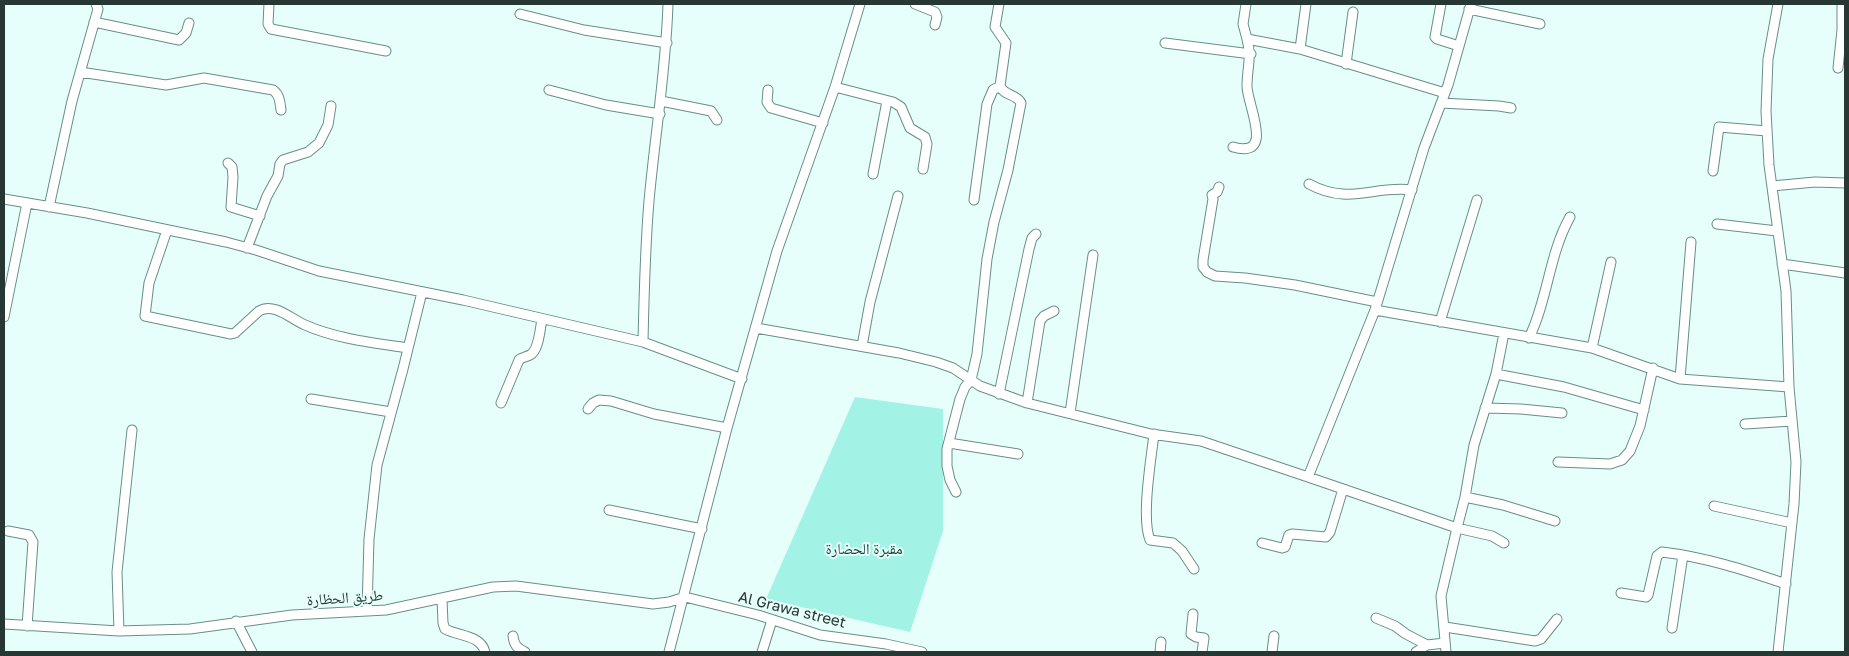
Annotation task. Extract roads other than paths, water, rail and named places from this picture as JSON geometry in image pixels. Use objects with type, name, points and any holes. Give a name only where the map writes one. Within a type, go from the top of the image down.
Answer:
[{"type":"street","points":[[49,207],[80,72],[98,9],[96,4]]},
{"type":"street","points":[[269,4],[268,24],[271,30],[386,51]]},
{"type":"street","points":[[643,342],[648,218],[667,43],[668,4]]},
{"type":"street","points":[[669,652],[777,251],[823,123],[860,4]]},
{"type":"street","points":[[915,4],[935,12],[937,17],[935,26]]},
{"type":"street","points":[[956,492],[950,480],[947,466],[948,443],[962,393],[971,380],[980,338],[987,259],[994,222],[1008,170],[1021,103],[1018,98],[1003,92],[1000,86],[1006,43],[995,27],[999,4]]},
{"type":"street","points":[[1234,147],[1248,149],[1254,145],[1255,141],[1256,126],[1247,87],[1251,54],[1243,24],[1244,4]]},
{"type":"street","points":[[1300,50],[1306,4]]},
{"type":"street","points":[[1441,4],[1435,36],[1437,39],[1459,46]]},
{"type":"street","points":[[1778,4],[1768,59],[1768,165],[1786,291],[1789,387],[1796,462],[1792,523],[1778,652]]},
{"type":"street","points":[[1838,68],[1842,30],[1842,4]]},
{"type":"street","points":[[1308,477],[1376,306],[1424,148],[1445,93],[1470,6],[1540,24]]},
{"type":"street","points":[[1346,64],[1353,12]]},
{"type":"street","points":[[520,14],[584,30],[667,43]]},
{"type":"street","points":[[94,22],[178,40],[186,32],[189,23]]},
{"type":"street","points":[[1248,39],[1300,50],[1445,93]]},
{"type":"street","points":[[1165,43],[1251,54]]},
{"type":"street","points":[[80,72],[166,85],[204,78],[273,90],[279,99],[281,110]]},
{"type":"street","points":[[974,200],[987,104],[993,90],[1000,86]]},
{"type":"street","points":[[835,87],[887,101],[901,107],[908,126],[926,137],[924,169]]},
{"type":"street","points":[[549,90],[606,105],[660,114]]},
{"type":"street","points":[[768,90],[767,102],[771,108],[823,123]]},
{"type":"street","points":[[661,101],[710,110],[717,120]]},
{"type":"street","points":[[873,174],[887,101]]},
{"type":"street","points":[[1441,102],[1511,108]]},
{"type":"street","points":[[247,248],[267,196],[278,176],[280,164],[284,160],[308,152],[319,143],[328,125],[331,106]]},
{"type":"street","points":[[1713,171],[1719,127],[1767,131]]},
{"type":"street","points":[[228,163],[232,167],[233,177],[231,207],[260,216]]},
{"type":"street","points":[[1772,186],[1815,182],[1845,183]]},
{"type":"street","points":[[1309,184],[1341,195],[1400,189],[1412,190]]},
{"type":"street","points":[[1219,187],[1217,192],[1212,195],[1213,199],[1203,260],[1203,267],[1207,272],[1215,276],[1295,285],[1440,322],[1592,348],[1680,379],[1789,387]]},
{"type":"street","points":[[862,346],[870,302],[898,196]]},
{"type":"street","points":[[4,200],[167,230],[247,248],[319,271],[422,292],[643,342],[742,378]]},
{"type":"street","points":[[1440,322],[1476,200]]},
{"type":"street","points":[[4,317],[27,203]]},
{"type":"street","points":[[1530,338],[1545,294],[1559,240],[1570,217]]},
{"type":"street","points":[[1717,224],[1777,231]]},
{"type":"street","points":[[167,230],[148,283],[145,316],[231,334],[259,311],[270,308],[286,314],[305,325],[338,335],[408,348]]},
{"type":"street","points":[[999,394],[1029,248],[1032,238],[1036,234]]},
{"type":"street","points":[[1680,379],[1691,242]]},
{"type":"street","points":[[1070,413],[1093,255]]},
{"type":"street","points":[[1592,348],[1611,262]]},
{"type":"street","points":[[1782,264],[1845,273]]},
{"type":"street","points":[[367,611],[369,538],[377,465],[422,292]]},
{"type":"street","points":[[1028,402],[1040,321],[1054,311]]},
{"type":"street","points":[[501,403],[520,358],[530,355],[534,350],[542,320]]},
{"type":"street","points":[[756,328],[899,353],[946,365],[980,386],[999,394],[1154,434],[1201,441],[1457,528],[1492,536],[1504,543]]},
{"type":"street","points":[[1375,621],[1395,626],[1427,645],[1446,648],[1441,596],[1465,497],[1474,445],[1496,374],[1504,333]]},
{"type":"street","points":[[1558,462],[1610,464],[1622,460],[1630,451],[1640,426],[1653,368]]},
{"type":"street","points":[[1496,374],[1564,387],[1644,410]]},
{"type":"street","points":[[311,399],[391,412]]},
{"type":"street","points":[[588,409],[599,400],[611,401],[654,414],[728,428]]},
{"type":"street","points":[[1485,408],[1562,413]]},
{"type":"street","points":[[1745,424],[1792,422]]},
{"type":"street","points":[[120,631],[117,572],[132,430]]},
{"type":"street","points":[[1154,434],[1147,499],[1148,534],[1150,540],[1173,543],[1182,551],[1194,569]]},
{"type":"street","points":[[948,443],[1018,454]]},
{"type":"street","points":[[1262,543],[1282,548],[1285,547],[1289,535],[1292,534],[1326,537],[1330,532],[1344,489]]},
{"type":"street","points":[[1465,497],[1503,505],[1555,521]]},
{"type":"street","points":[[1714,506],[1792,523]]},
{"type":"street","points":[[609,510],[702,529]]},
{"type":"street","points":[[8,531],[28,535],[33,542],[27,626]]},
{"type":"street","points":[[1621,593],[1648,595],[1657,556],[1660,553],[1683,555],[1736,567],[1786,584]]},
{"type":"street","points":[[1672,628],[1683,555]]},
{"type":"street","name":"طريق الحظارة","points":[[4,624],[120,631],[182,630],[292,615],[404,607],[508,586],[531,587],[653,604],[685,597]]},
{"type":"street","name":"Al Grawa street","points":[[685,597],[820,635],[885,648],[922,652]]},
{"type":"street","points":[[442,599],[445,628],[477,641],[484,648],[484,652]]},
{"type":"street","points":[[1193,614],[1191,634],[1204,638],[1202,652]]},
{"type":"street","points":[[1445,627],[1535,641],[1541,639],[1556,619]]},
{"type":"street","points":[[762,652],[772,620]]},
{"type":"street","points":[[236,622],[252,652]]},
{"type":"street","points":[[513,636],[516,647],[525,652]]},
{"type":"street","points":[[1272,652],[1274,636]]},
{"type":"street","points":[[1160,652],[1161,642]]},
{"type":"street","points":[[1416,652],[1427,645]]},
{"type":"park label","name":"مقبرة الحضارة","points":[[864,549]]}]
